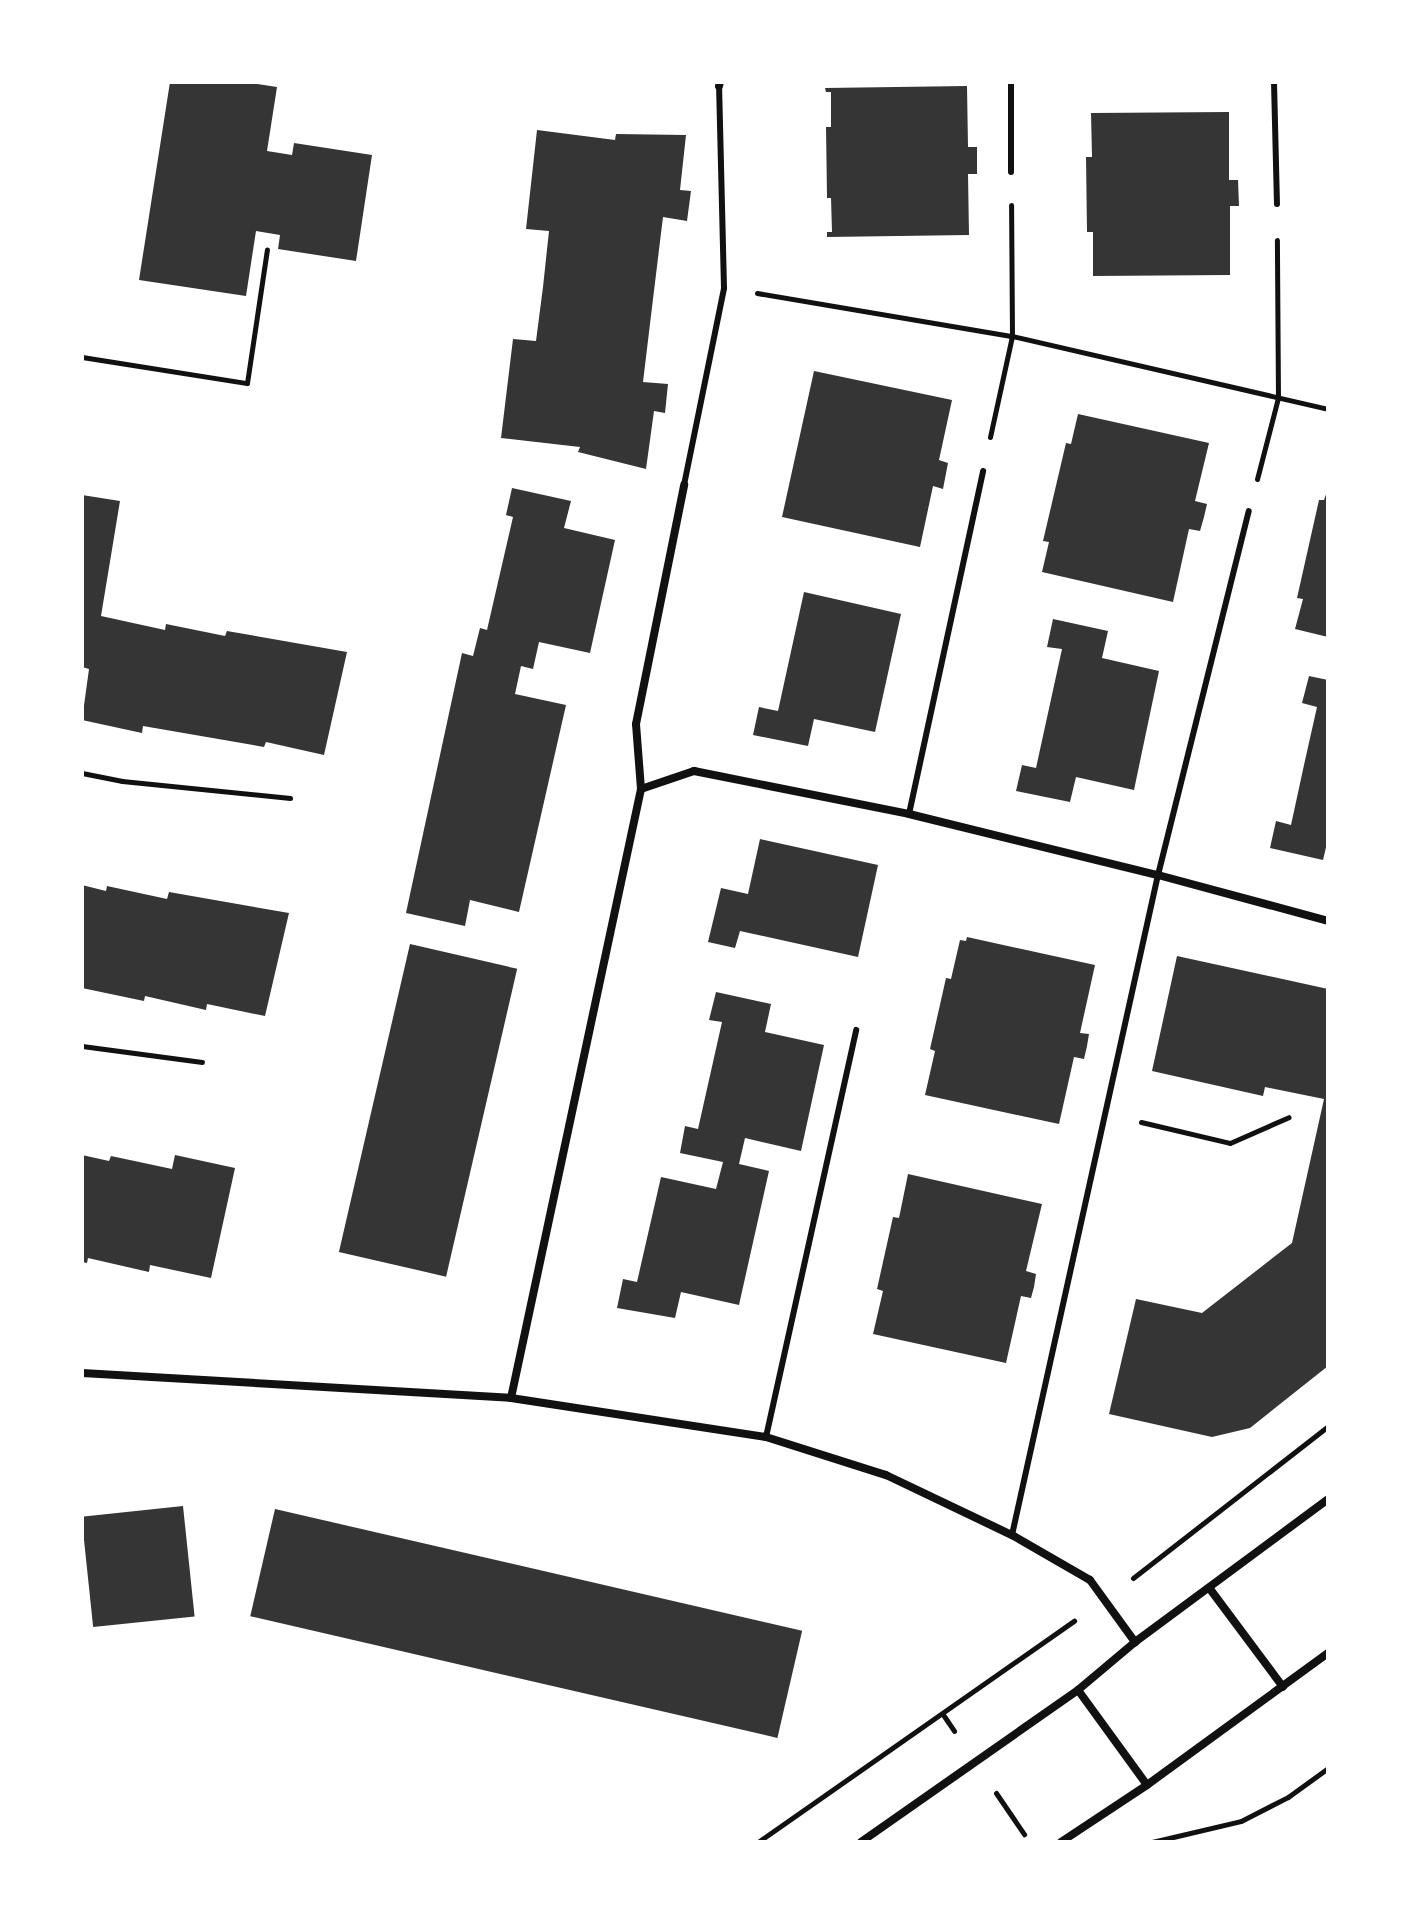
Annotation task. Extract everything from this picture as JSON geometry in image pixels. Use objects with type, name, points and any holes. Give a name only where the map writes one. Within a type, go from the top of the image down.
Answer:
[{"type":"street","points":[[511,1398],[641,789],[636,724],[684,485]]},
{"type":"street","points":[[641,789],[694,771],[909,814],[1158,875],[1328,921]]},
{"type":"street","points":[[82,1373],[511,1398],[766,1437],[886,1475],[1012,1535],[1090,1580],[1135,1642]]},
{"type":"street","points":[[861,1842],[1078,1690],[1135,1642],[1328,1499]]},
{"type":"street","points":[[1210,1589],[1283,1687]]},
{"type":"street","points":[[1061,1842],[1147,1785],[1328,1653]]},
{"type":"street","points":[[1078,1690],[1147,1785]]},
{"type":"lane","points":[[1011,82],[1011,172]]},
{"type":"lane","points":[[1274,82],[1277,204]]},
{"type":"lane","points":[[684,485],[724,288],[720,84]]},
{"type":"lane","points":[[909,814],[983,471]]},
{"type":"lane","points":[[1012,1535],[1158,875],[1249,511]]},
{"type":"lane","points":[[766,1437],[856,1030]]},
{"type":"path","points":[[983,471],[1012,336],[1011,172]]},
{"type":"path","points":[[1249,511],[1278,398],[1277,204]]},
{"type":"path","points":[[82,357],[247,383],[267,249]]},
{"type":"path","points":[[724,288],[1012,336],[1328,409]]},
{"type":"path","points":[[82,773],[122,781],[290,798]]},
{"type":"path","points":[[82,1046],[202,1062]]},
{"type":"path","points":[[1105,1113],[1230,1143],[1289,1117]]},
{"type":"path","points":[[758,1842],[944,1716],[1105,1599],[1328,1426]]},
{"type":"path","points":[[1152,1842],[1241,1821],[1288,1797],[1328,1768]]},
{"type":"building","points":[[170,82],[243,82],[277,87],[267,151],[292,155],[294,143],[372,155],[356,261],[278,249],[280,235],[256,231],[246,296],[139,280]]},
{"type":"building","points":[[967,86],[968,147],[977,147],[977,174],[968,174],[969,235],[827,237],[827,232],[832,232],[831,198],[827,198],[826,127],[831,127],[831,92],[826,92],[825,88]]},
{"type":"building","points":[[1229,112],[1229,180],[1238,180],[1239,206],[1230,206],[1230,275],[1093,276],[1093,232],[1087,232],[1086,157],[1092,157],[1091,113]]},
{"type":"building","points":[[537,130],[615,140],[616,134],[686,135],[680,190],[691,191],[687,221],[663,217],[643,382],[668,384],[665,413],[654,411],[646,469],[578,452],[580,447],[501,438],[513,339],[536,341],[543,287],[549,231],[526,229]]},
{"type":"building","points":[[814,371],[952,400],[939,460],[948,463],[943,489],[933,486],[920,547],[782,517]]},
{"type":"building","points":[[1078,414],[1209,443],[1195,501],[1207,504],[1200,531],[1189,529],[1173,602],[1042,572],[1049,542],[1043,541],[1066,443],[1071,444]]},
{"type":"building","points":[[512,488],[571,501],[564,528],[615,540],[590,653],[539,642],[533,669],[521,666],[515,694],[566,705],[519,912],[470,900],[465,926],[406,913],[462,653],[473,656],[480,628],[487,630],[513,517],[506,515]]},
{"type":"building","points":[[1328,489],[1328,637],[1295,629],[1303,599],[1297,598],[1319,500],[1324,500]]},
{"type":"building","points":[[82,495],[120,501],[101,616],[165,630],[166,624],[225,636],[227,631],[347,652],[324,755],[266,742],[264,747],[143,726],[142,733],[82,720],[89,669],[82,667]]},
{"type":"building","points":[[804,592],[901,614],[875,732],[814,719],[808,746],[753,735],[759,707],[778,711]]},
{"type":"building","points":[[1053,619],[1108,631],[1102,658],[1159,671],[1134,790],[1076,777],[1070,802],[1016,791],[1022,765],[1036,768],[1062,649],[1047,647]]},
{"type":"building","points":[[1309,676],[1328,680],[1328,839],[1323,860],[1270,848],[1276,821],[1291,825],[1317,707],[1302,703]]},
{"type":"building","points":[[760,839],[878,865],[858,957],[740,931],[735,948],[708,942],[721,888],[748,894]]},
{"type":"building","points":[[82,885],[106,891],[107,886],[167,899],[169,892],[289,913],[265,1016],[207,1004],[206,1010],[145,996],[144,1001],[82,988]]},
{"type":"building","points":[[967,937],[1095,965],[1080,1033],[1089,1034],[1087,1046],[1084,1059],[1074,1057],[1059,1124],[925,1095],[935,1051],[930,1049],[946,978],[951,979],[960,940],[966,941]]},
{"type":"building","points":[[410,944],[517,969],[446,1277],[339,1252]]},
{"type":"building","points":[[1177,956],[1328,989],[1328,1366],[1250,1428],[1212,1437],[1109,1414],[1136,1299],[1202,1313],[1292,1243],[1324,1099],[1265,1087],[1263,1096],[1152,1071]]},
{"type":"building","points":[[716,992],[771,1004],[765,1032],[824,1045],[801,1151],[745,1138],[739,1164],[769,1171],[739,1305],[681,1292],[675,1318],[617,1308],[623,1279],[637,1282],[661,1177],[716,1189],[723,1162],[680,1153],[685,1126],[698,1129],[722,1022],[709,1020]]},
{"type":"building","points":[[82,1155],[109,1161],[111,1156],[172,1169],[175,1155],[235,1168],[211,1278],[150,1265],[149,1272],[88,1258],[87,1263],[82,1262]]},
{"type":"building","points":[[908,1174],[1042,1204],[1026,1271],[1036,1274],[1034,1287],[1031,1298],[1021,1296],[1006,1363],[873,1334],[883,1291],[877,1289],[893,1217],[899,1218]]},
{"type":"building","points":[[183,1506],[195,1616],[93,1627],[82,1517]]},
{"type":"building","points":[[275,1509],[802,1631],[777,1738],[250,1616]]}]
